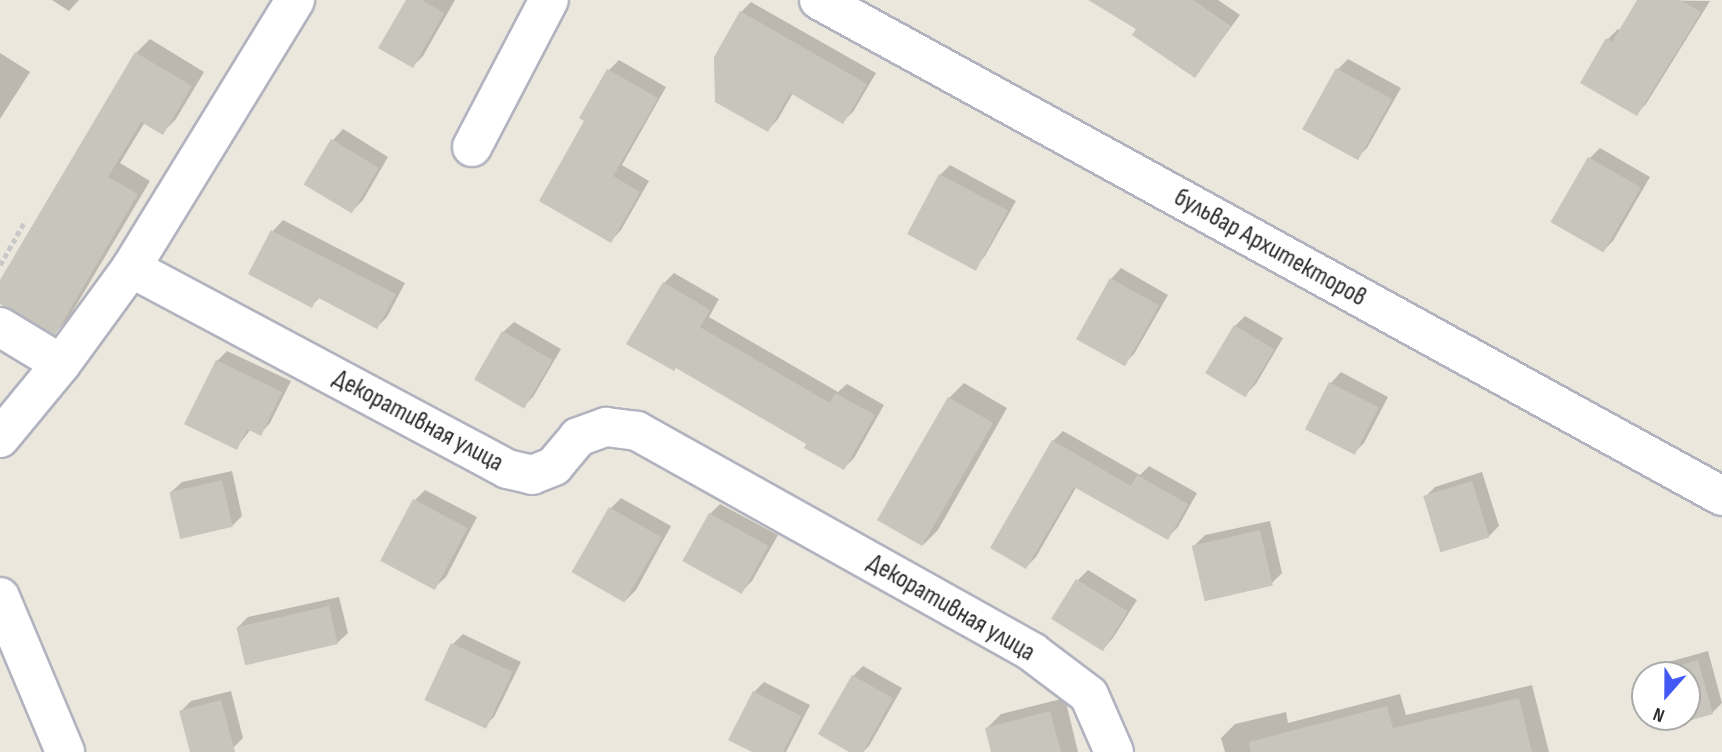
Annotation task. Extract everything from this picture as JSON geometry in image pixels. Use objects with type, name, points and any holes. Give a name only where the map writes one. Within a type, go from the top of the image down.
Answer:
[{"type":"street","points":[[0,438],[61,364],[131,268],[295,0]]},
{"type":"street","points":[[472,147],[549,0]]},
{"type":"street","name":"бульвар Архитекторов","points":[[819,0],[1722,496]]},
{"type":"street","name":"Декоративная улица","points":[[131,268],[507,469],[532,475],[554,466],[579,437],[606,428],[637,431],[1032,652],[1089,695],[1114,752]]},
{"type":"street","points":[[0,327],[61,364]]},
{"type":"street","points":[[0,597],[65,752]]},
{"type":"path","points":[[0,265],[25,220]]},
{"type":"building","points":[[406,0],[422,0],[444,13],[413,68],[378,48]]},
{"type":"building","points":[[1088,0],[1193,0],[1231,26],[1195,78],[1132,35],[1136,29]]},
{"type":"building","points":[[1637,0],[1680,0],[1701,12],[1637,116],[1580,83],[1606,38],[1612,42]]},
{"type":"building","points":[[740,11],[867,84],[843,124],[790,93],[768,132],[715,102],[714,57]]},
{"type":"building","points":[[135,52],[192,86],[163,135],[141,122],[108,177],[138,194],[55,335],[0,304],[0,280]]},
{"type":"building","points":[[1336,68],[1392,99],[1358,160],[1302,129]]},
{"type":"building","points":[[607,69],[658,98],[613,176],[640,192],[611,243],[539,201],[584,121],[579,118]]},
{"type":"building","points":[[331,139],[379,168],[352,213],[304,184]]},
{"type":"building","points":[[1588,157],[1641,188],[1603,252],[1550,222]]},
{"type":"building","points":[[939,174],[1008,211],[976,271],[907,234]]},
{"type":"building","points":[[271,230],[396,294],[377,329],[317,297],[312,308],[248,274]]},
{"type":"building","points":[[1110,278],[1159,305],[1125,366],[1076,339]]},
{"type":"building","points":[[663,282],[710,310],[700,327],[830,403],[835,393],[875,415],[844,470],[804,448],[806,444],[676,368],[674,371],[626,344]]},
{"type":"building","points":[[1234,325],[1274,349],[1245,397],[1205,373]]},
{"type":"building","points":[[502,331],[552,360],[524,408],[474,379]]},
{"type":"building","points":[[216,360],[282,392],[261,436],[247,429],[237,450],[184,424]]},
{"type":"building","points":[[1329,382],[1379,407],[1355,455],[1305,429]]},
{"type":"building","points":[[948,397],[993,423],[922,546],[877,520]]},
{"type":"building","points":[[1052,440],[1131,486],[1137,475],[1188,504],[1168,540],[1074,487],[1026,569],[990,548]]},
{"type":"building","points":[[222,480],[233,527],[180,539],[169,492]]},
{"type":"building","points":[[1472,481],[1489,537],[1440,552],[1423,496]]},
{"type":"building","points":[[413,499],[468,528],[435,590],[380,561]]},
{"type":"building","points":[[609,507],[662,538],[624,602],[572,572]]},
{"type":"building","points":[[709,513],[768,546],[742,594],[682,561]]},
{"type":"building","points":[[1260,530],[1273,586],[1205,601],[1192,546]]},
{"type":"building","points":[[1076,579],[1128,611],[1103,651],[1051,619]]},
{"type":"building","points":[[329,606],[338,644],[245,665],[236,627]]},
{"type":"building","points":[[451,643],[513,672],[486,729],[424,700]]},
{"type":"building","points":[[1701,671],[1713,714],[1701,717]]},
{"type":"building","points":[[852,675],[893,698],[863,752],[849,752],[818,734]]},
{"type":"building","points":[[753,691],[801,716],[783,752],[752,752],[728,740]]},
{"type":"building","points":[[1519,698],[1532,752],[1251,752],[1249,742],[1387,706],[1393,728]]},
{"type":"building","points":[[221,700],[235,752],[190,752],[179,711]]},
{"type":"building","points":[[1050,711],[1061,752],[991,752],[985,728]]}]
